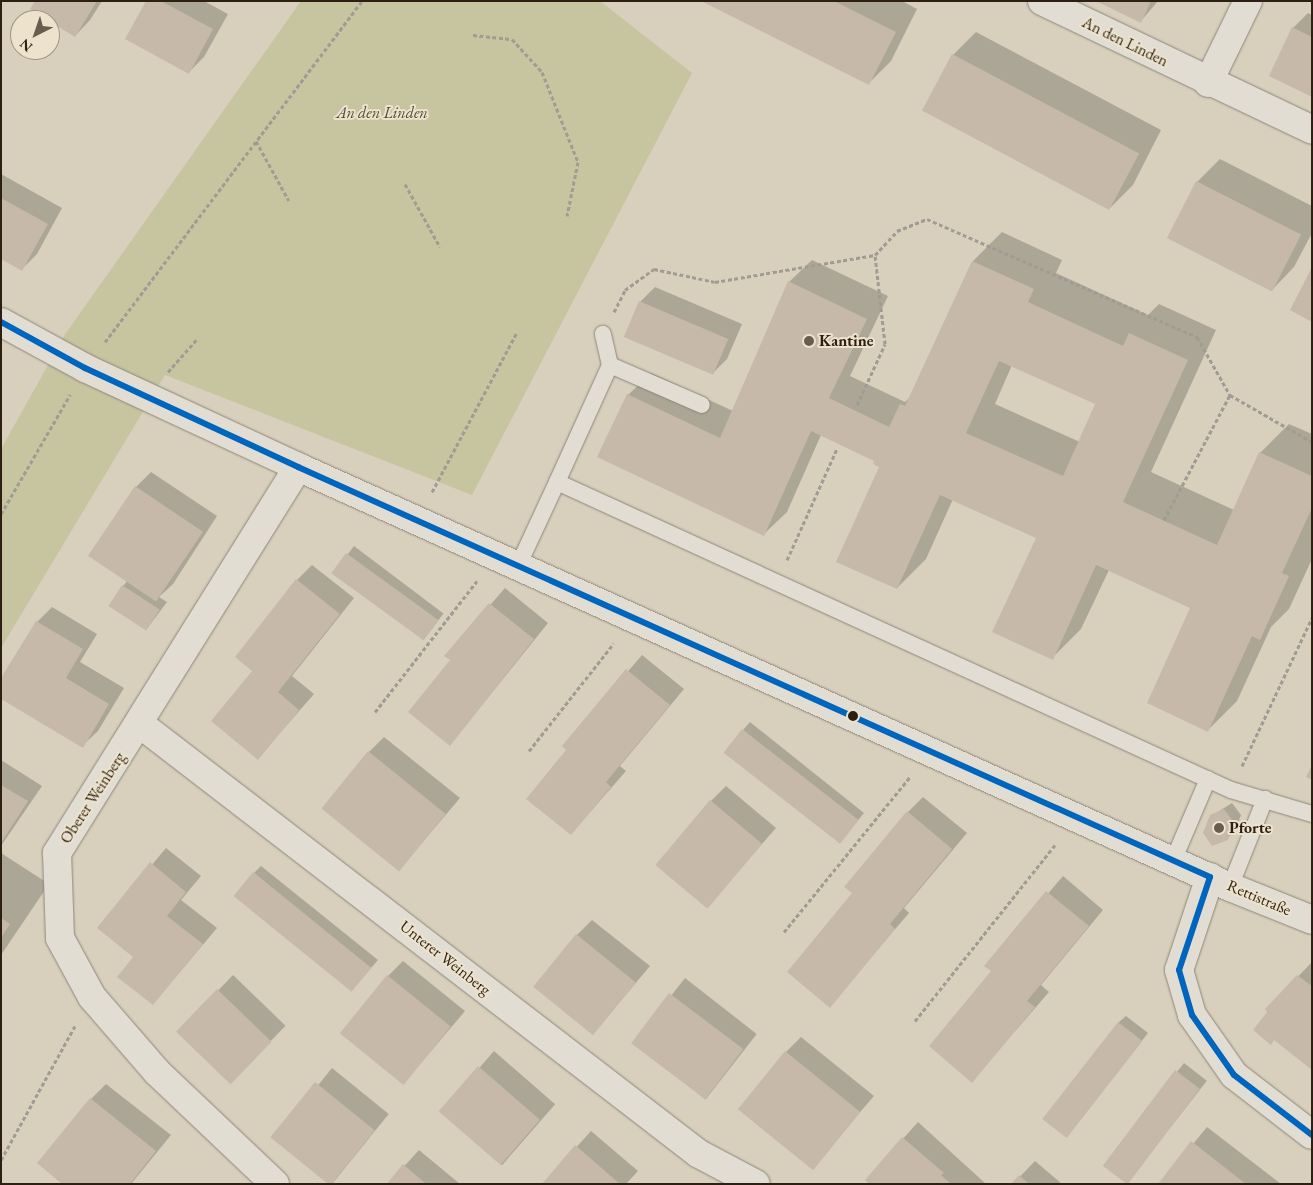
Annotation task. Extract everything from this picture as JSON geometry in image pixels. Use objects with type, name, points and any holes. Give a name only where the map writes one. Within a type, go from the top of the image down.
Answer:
[{"type":"street","name":"An den Linden","points":[[1042,1],[1208,83],[1312,130]]},
{"type":"street","points":[[1208,83],[1248,1]]},
{"type":"street","name":"Rettistraße","points":[[1,322],[85,368],[298,466],[627,612],[1173,861],[1312,920]]},
{"type":"street","name":"Oberer Weinberg","points":[[275,1184],[157,1072],[92,997],[60,938],[57,853],[140,724],[298,466]]},
{"type":"street","name":"Unterer Weinberg","points":[[140,724],[699,1154],[756,1184]]},
{"type":"street","points":[[1220,882],[1180,970],[1192,1015],[1234,1075],[1312,1135]]},
{"type":"lane","points":[[519,564],[610,365],[603,334]]},
{"type":"lane","points":[[610,365],[702,405]]},
{"type":"lane","points":[[557,482],[1231,790],[1312,814]]},
{"type":"lane","points":[[1173,861],[1208,779]]},
{"type":"lane","points":[[1220,882],[1265,799]]},
{"type":"path","points":[[1,514],[85,368],[362,1]]},
{"type":"path","points":[[473,35],[512,39],[542,72],[578,162],[567,216]]},
{"type":"path","points":[[256,141],[289,201]]},
{"type":"path","points":[[405,184],[440,247]]},
{"type":"path","points":[[603,334],[625,290],[654,269],[715,282],[875,255],[897,231],[927,219],[1197,337],[1230,395],[1312,442]]},
{"type":"path","points":[[857,405],[885,344],[875,255]]},
{"type":"path","points":[[444,469],[517,332]]},
{"type":"path","points":[[146,396],[196,340]]},
{"type":"path","points":[[1164,520],[1230,395]]},
{"type":"path","points":[[776,582],[837,449]]},
{"type":"path","points":[[375,712],[480,578],[492,552]]},
{"type":"path","points":[[529,751],[615,641],[627,612]]},
{"type":"path","points":[[1231,790],[1312,618]]},
{"type":"path","points":[[784,932],[911,776],[922,746]]},
{"type":"path","points":[[915,1021],[1058,841],[1072,815]]},
{"type":"path","points":[[1,1160],[92,997]]},
{"type":"green space","points":[[301,1],[600,1],[692,73],[472,495],[165,375],[1,648],[1,449],[66,333]]},
{"type":"building","points":[[35,1],[97,1],[75,37],[60,28],[60,10],[30,9]]},
{"type":"building","points":[[146,1],[161,1],[213,29],[189,74],[125,39]]},
{"type":"building","points":[[701,1],[834,1],[896,32],[869,85]]},
{"type":"building","points":[[1096,1],[1151,1],[1141,23]]},
{"type":"building","points":[[1292,27],[1312,37],[1312,97],[1269,76]]},
{"type":"building","points":[[952,54],[1139,154],[1109,210],[922,111]]},
{"type":"building","points":[[1196,181],[1301,235],[1272,292],[1167,238]]},
{"type":"building","points":[[1,198],[48,224],[22,271],[1,259]]},
{"type":"building","points":[[972,261],[1034,289],[1028,302],[1123,346],[1129,333],[1188,360],[1123,502],[1217,545],[1259,452],[1312,476],[1312,508],[1282,573],[1289,576],[1260,640],[1252,636],[1208,732],[1147,703],[1190,608],[1096,565],[1053,660],[992,632],[1036,538],[940,495],[897,589],[836,562],[879,467],[873,464],[874,461],[811,431],[764,536],[597,457],[627,394],[720,438],[788,281],[867,319],[829,398],[889,427],[900,404],[905,406]],"holes":[[[999,361],[1095,404],[1063,476],[966,433]]]},
{"type":"building","points":[[1312,267],[1312,322],[1290,310]]},
{"type":"building","points":[[639,301],[728,339],[713,375],[624,337]]},
{"type":"building","points":[[135,486],[203,532],[156,601],[88,556]]},
{"type":"building","points":[[346,553],[438,620],[424,640],[331,573]]},
{"type":"building","points":[[296,579],[340,614],[278,692],[299,710],[258,760],[211,721],[252,671],[235,657]]},
{"type":"building","points":[[122,585],[160,610],[146,630],[108,606]]},
{"type":"building","points":[[489,603],[534,639],[450,746],[408,712],[450,660],[444,656]]},
{"type":"building","points":[[36,621],[83,649],[66,678],[109,704],[83,748],[1,699],[1,678]]},
{"type":"building","points":[[626,669],[670,705],[606,782],[611,787],[571,835],[526,799],[566,750],[562,746]]},
{"type":"building","points":[[742,729],[859,820],[840,844],[724,753]]},
{"type":"building","points":[[368,751],[446,814],[399,871],[321,809]]},
{"type":"building","points":[[1312,765],[1312,780],[1306,777]]},
{"type":"building","points":[[1,785],[28,801],[1,843]]},
{"type":"building","points":[[710,800],[762,844],[707,909],[655,865]]},
{"type":"building","name":"Pforte","points":[[1224,809],[1234,823],[1228,840],[1212,846],[1203,833],[1210,815]]},
{"type":"building","points":[[907,811],[952,849],[890,924],[895,929],[830,1008],[787,972],[852,893],[844,887]]},
{"type":"building","points":[[150,862],[186,892],[167,916],[203,944],[153,1005],[117,977],[133,957],[97,928]]},
{"type":"building","points":[[253,872],[371,968],[352,992],[233,896]]},
{"type":"building","points":[[1046,891],[1089,926],[1027,1001],[1035,1007],[972,1083],[929,1046],[991,971],[984,966]]},
{"type":"building","points":[[1,918],[10,924],[1,938]]},
{"type":"building","points":[[576,934],[636,982],[593,1035],[533,987]]},
{"type":"building","points":[[387,975],[451,1027],[404,1085],[340,1033]]},
{"type":"building","points":[[1297,975],[1312,986],[1312,1070],[1274,1040],[1271,1045],[1253,1030],[1267,1012],[1265,1009]]},
{"type":"building","points":[[217,989],[272,1042],[231,1084],[176,1031]]},
{"type":"building","points":[[669,993],[743,1049],[705,1099],[631,1043]]},
{"type":"building","points":[[1118,1022],[1142,1041],[1067,1138],[1042,1119]]},
{"type":"building","points":[[785,1051],[860,1112],[813,1170],[738,1109]]},
{"type":"building","points":[[478,1066],[540,1120],[501,1165],[439,1111]]},
{"type":"building","points":[[1175,1070],[1200,1089],[1128,1184],[1103,1166]]},
{"type":"building","points":[[315,1082],[375,1130],[331,1184],[328,1184],[270,1137]]},
{"type":"building","points":[[90,1098],[156,1151],[130,1184],[62,1184],[37,1163]]},
{"type":"building","points":[[902,1137],[944,1173],[941,1175],[951,1184],[869,1184],[865,1180]]},
{"type":"building","points":[[1191,1141],[1246,1184],[1158,1184]]},
{"type":"building","points":[[575,1145],[620,1184],[542,1184]]},
{"type":"building","points":[[403,1164],[426,1184],[387,1184]]},
{"type":"building","points":[[1019,1175],[1029,1184],[1011,1184]]},
{"type":"transit line","points":[[1,322],[85,368],[298,467],[1210,877],[1179,970],[1192,1015],[1234,1075],[1312,1135]]},
{"type":"place","name":"Kantine","points":[[809,341]]},
{"type":"place","name":"Pforte","points":[[1219,828]]}]
